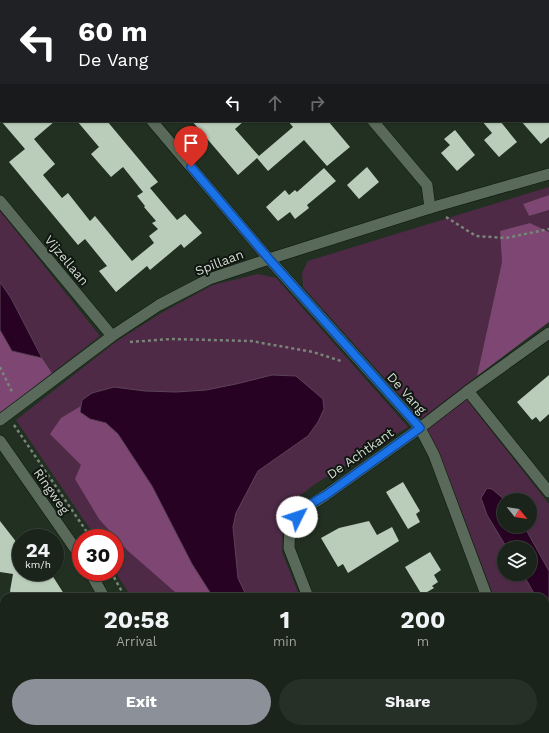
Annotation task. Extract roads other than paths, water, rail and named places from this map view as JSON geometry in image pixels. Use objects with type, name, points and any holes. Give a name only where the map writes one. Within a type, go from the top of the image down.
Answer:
[{"type":"street","name":"De Vang","points":[[153,122],[269,259],[420,428],[434,455],[486,593]]},
{"type":"street","points":[[374,122],[428,185],[430,208]]},
{"type":"street","name":"Spillaan","points":[[3,418],[112,336],[159,304],[209,279],[430,208],[549,174]]},
{"type":"street","name":"Vijzellaan","points":[[0,201],[112,336]]},
{"type":"street","name":"De Achtkant","points":[[306,593],[289,548],[290,525],[304,508],[326,495],[420,428],[468,391],[549,333]]},
{"type":"street","points":[[468,391],[549,492]]},
{"type":"street","name":"Ringweg","points":[[0,441],[72,544]]},
{"type":"street","points":[[95,581],[102,593]]}]
